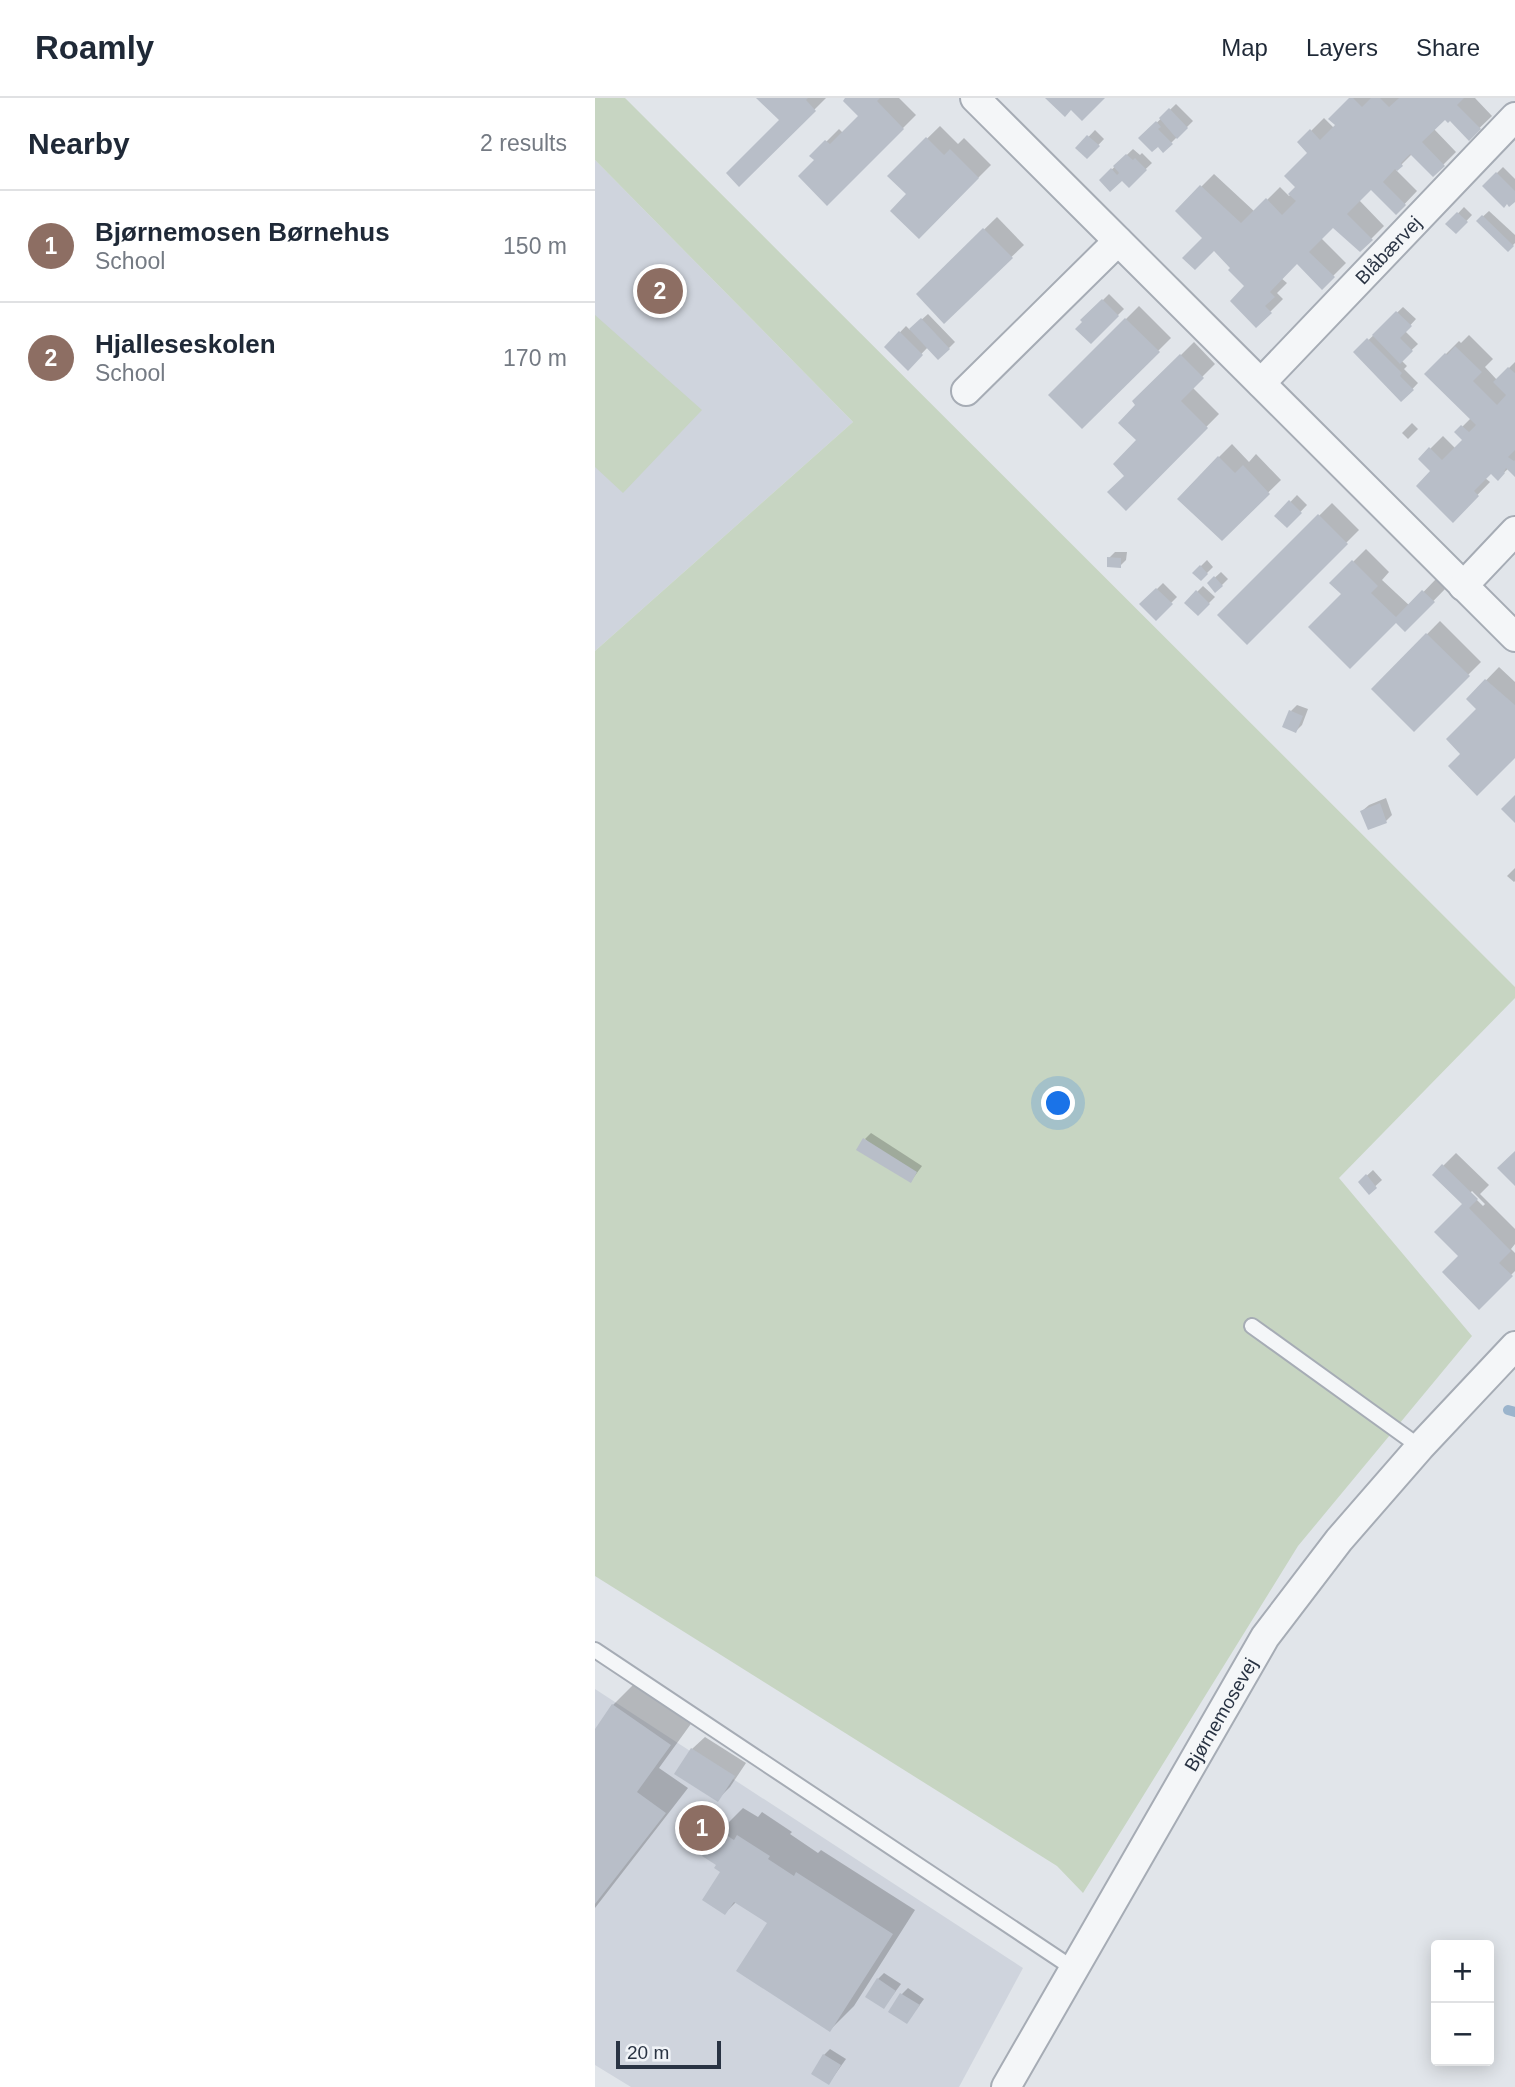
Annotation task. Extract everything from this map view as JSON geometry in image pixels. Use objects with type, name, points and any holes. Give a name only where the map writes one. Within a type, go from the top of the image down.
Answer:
[{"type":"street","points":[[975,98],[1515,637]]},
{"type":"street","name":"Blåbærvej","points":[[1261,383],[1515,117]]},
{"type":"street","points":[[966,391],[1118,241]]},
{"type":"street","points":[[1463,586],[1515,531]]},
{"type":"street","name":"Bjørnemosevej","points":[[1006,2087],[1265,1637],[1339,1540],[1420,1447],[1515,1346]]},
{"type":"lane","points":[[1252,1326],[1420,1447]]},
{"type":"lane","points":[[595,1650],[1074,1969]]},
{"type":"shaded area","points":[[595,160],[853,422],[595,651]]},
{"type":"shaded area","points":[[595,1689],[1023,1968],[959,2087],[631,2087],[595,2065]]},
{"type":"green space","points":[[595,98],[625,98],[1515,987],[1515,998],[1339,1178],[1472,1336],[1298,1546],[1083,1893],[1057,1866],[595,1576],[595,651],[853,422],[595,160]]},
{"type":"green space","points":[[595,315],[702,410],[623,493],[595,467]]},
{"type":"building","points":[[756,98],[808,98],[806,100],[816,111],[739,187],[726,173],[779,120]]},
{"type":"building","points":[[845,98],[880,98],[877,101],[904,129],[827,206],[798,176],[814,160],[809,156],[825,140],[830,144],[858,116],[843,101]]},
{"type":"building","points":[[1045,98],[1105,98],[1082,121],[1071,110],[1065,117]]},
{"type":"building","points":[[1349,98],[1353,98],[1362,107],[1371,98],[1380,98],[1389,107],[1399,98],[1464,98],[1457,105],[1481,129],[1469,141],[1450,121],[1448,123],[1445,120],[1422,142],[1445,166],[1433,177],[1410,154],[1401,163],[1403,166],[1397,171],[1395,169],[1383,182],[1406,205],[1396,215],[1371,190],[1347,214],[1373,240],[1360,252],[1333,228],[1309,252],[1335,277],[1322,290],[1297,264],[1270,292],[1275,297],[1265,306],[1272,313],[1256,328],[1230,301],[1244,286],[1214,251],[1195,270],[1182,258],[1202,238],[1175,211],[1200,185],[1241,223],[1266,198],[1282,215],[1296,201],[1288,194],[1295,187],[1284,176],[1307,153],[1297,142],[1310,129],[1320,140],[1335,125],[1328,119]]},
{"type":"building","points":[[1169,108],[1188,128],[1177,139],[1159,118]]},
{"type":"building","points":[[1156,121],[1161,127],[1158,129],[1173,144],[1163,153],[1158,147],[1152,152],[1138,138]]},
{"type":"building","points":[[1087,135],[1100,146],[1087,159],[1075,148]]},
{"type":"building","points":[[926,137],[944,155],[950,149],[979,178],[919,239],[890,211],[906,194],[887,176]]},
{"type":"building","points":[[1126,154],[1133,160],[1135,158],[1147,170],[1129,188],[1122,181],[1110,192],[1099,180],[1111,168],[1117,175],[1119,173],[1113,166]]},
{"type":"building","points":[[1496,172],[1515,191],[1515,202],[1509,207],[1507,204],[1504,208],[1482,186]]},
{"type":"building","points":[[1457,212],[1468,222],[1456,234],[1445,224]]},
{"type":"building","points":[[1482,215],[1514,246],[1508,252],[1476,221]]},
{"type":"building","points":[[983,228],[1013,258],[944,324],[916,294]]},
{"type":"building","points":[[1102,299],[1119,316],[1091,344],[1075,329],[1082,322],[1080,320]]},
{"type":"building","points":[[1396,311],[1412,326],[1400,338],[1413,351],[1400,364],[1372,335]]},
{"type":"building","points":[[921,318],[950,349],[938,360],[909,329]]},
{"type":"building","points":[[1125,318],[1160,352],[1082,429],[1048,395]]},
{"type":"building","points":[[899,331],[923,355],[908,371],[884,347]]},
{"type":"building","points":[[1367,338],[1402,373],[1400,376],[1414,390],[1401,402],[1353,352]]},
{"type":"building","points":[[1455,346],[1482,372],[1473,381],[1497,405],[1506,395],[1493,382],[1508,367],[1515,373],[1515,450],[1508,457],[1515,460],[1515,477],[1506,468],[1498,481],[1491,474],[1474,491],[1479,496],[1453,523],[1416,486],[1430,471],[1418,459],[1429,447],[1442,460],[1462,440],[1454,432],[1461,425],[1469,432],[1476,425],[1424,374]]},
{"type":"building","points":[[1180,354],[1204,378],[1181,401],[1208,428],[1126,511],[1107,492],[1124,476],[1113,464],[1136,440],[1118,423],[1135,405],[1132,401]]},
{"type":"building","points":[[1218,456],[1235,473],[1243,465],[1270,494],[1222,541],[1177,499]]},
{"type":"building","points":[[1289,500],[1302,513],[1287,528],[1274,516]]},
{"type":"building","points":[[1318,514],[1348,544],[1247,645],[1217,615]]},
{"type":"building","points":[[1107,557],[1121,558],[1121,568],[1107,567]]},
{"type":"building","points":[[1352,560],[1378,586],[1371,593],[1396,617],[1422,590],[1435,602],[1405,632],[1396,623],[1350,669],[1308,627],[1341,594],[1329,583]]},
{"type":"building","points":[[1200,565],[1208,574],[1201,581],[1192,573]]},
{"type":"building","points":[[1214,576],[1223,586],[1215,593],[1207,583]]},
{"type":"building","points":[[1156,588],[1173,604],[1156,621],[1139,604]]},
{"type":"building","points":[[1196,590],[1210,604],[1198,616],[1184,603]]},
{"type":"building","points":[[1426,633],[1470,676],[1414,732],[1371,689]]},
{"type":"building","points":[[1485,679],[1515,705],[1515,758],[1477,796],[1448,766],[1460,754],[1446,739],[1476,709],[1466,699]]},
{"type":"building","points":[[1289,710],[1303,716],[1296,733],[1282,727]]},
{"type":"building","points":[[1515,795],[1515,823],[1501,809]]},
{"type":"building","points":[[1380,803],[1387,823],[1368,830],[1360,811]]},
{"type":"building","points":[[863,1138],[917,1172],[911,1183],[856,1150]]},
{"type":"building","points":[[1515,1151],[1515,1186],[1497,1168]]},
{"type":"building","points":[[1442,1164],[1478,1199],[1469,1208],[1511,1251],[1499,1263],[1513,1276],[1479,1310],[1442,1272],[1458,1256],[1434,1232],[1462,1204],[1432,1175]]},
{"type":"building","points":[[1366,1174],[1377,1188],[1369,1195],[1358,1182]]},
{"type":"building","points":[[612,1704],[671,1745],[637,1792],[666,1813],[595,1904],[595,1729]]},
{"type":"building","points":[[691,1748],[735,1776],[718,1802],[674,1774]]},
{"type":"building","points":[[718,1830],[734,1840],[737,1835],[770,1856],[768,1859],[794,1876],[796,1872],[893,1934],[830,2032],[736,1971],[767,1923],[734,1902],[725,1915],[702,1900],[720,1872],[714,1868],[716,1865],[702,1856]]},
{"type":"building","points":[[877,1978],[896,1991],[884,2009],[865,1997]]},
{"type":"building","points":[[900,1993],[920,2005],[907,2024],[888,2012]]},
{"type":"building","points":[[823,2054],[841,2065],[829,2085],[811,2074]]},
{"type":"waterway","points":[[1508,1410],[1515,1412]]},
{"type":"place","name":"Hjalleseskolen","points":[[660,291]]},
{"type":"place","name":"Bjørnemosen Børnehus","points":[[702,1828]]}]
